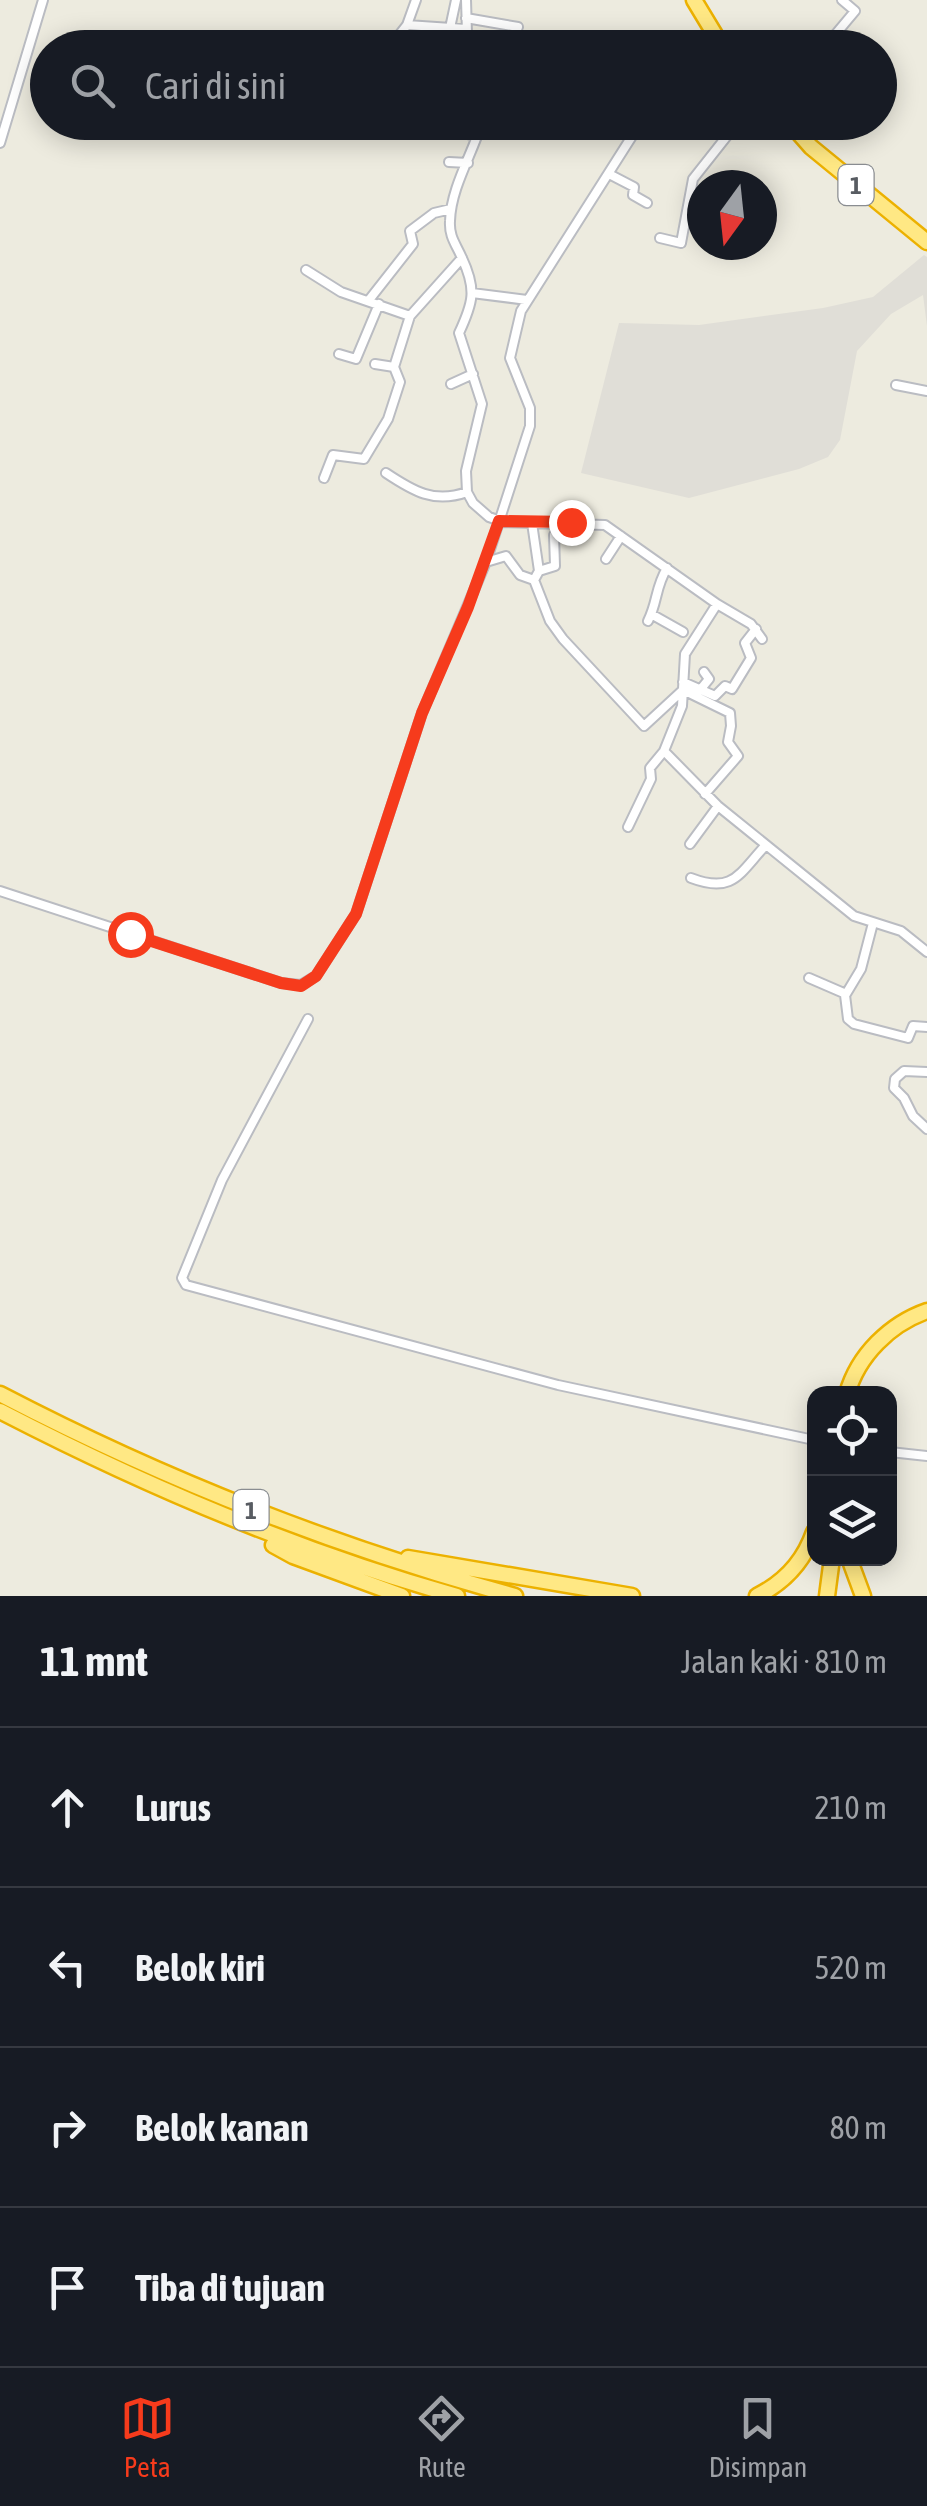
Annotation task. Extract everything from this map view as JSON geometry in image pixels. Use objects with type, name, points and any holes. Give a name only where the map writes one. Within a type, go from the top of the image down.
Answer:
[{"type":"highway","points":[[694,0],[710,30]]},
{"type":"highway","name":"1","points":[[805,140],[927,242]]},
{"type":"highway","points":[[851,1386],[861,1362],[876,1343],[912,1316],[927,1310]]},
{"type":"highway","points":[[860,1386],[882,1348],[914,1325],[927,1321]]},
{"type":"highway","name":"1","points":[[0,1394],[56,1424],[219,1498],[348,1547],[514,1596]]},
{"type":"highway","name":"1","points":[[0,1411],[212,1513],[371,1572],[457,1596]]},
{"type":"highway","points":[[212,1513],[293,1556],[402,1596]]},
{"type":"highway","points":[[348,1547],[632,1596]]},
{"type":"highway","points":[[757,1596],[787,1576],[807,1548]]},
{"type":"highway","points":[[818,1596],[822,1566]]},
{"type":"highway","points":[[827,1596],[831,1566]]},
{"type":"highway","points":[[851,1566],[864,1596]]},
{"type":"street","points":[[34,30],[43,0]]},
{"type":"street","points":[[403,30],[416,0]]},
{"type":"street","points":[[452,28],[456,0]]},
{"type":"street","points":[[407,25],[466,29],[466,0]]},
{"type":"street","points":[[839,30],[855,11],[842,0]]},
{"type":"street","points":[[466,18],[518,27]]},
{"type":"street","points":[[0,143],[30,43]]},
{"type":"street","points":[[474,140],[451,210],[451,238],[462,258],[472,293],[471,310],[459,333],[482,408],[467,464],[467,492],[480,510],[499,521],[604,525],[756,629],[762,639]]},
{"type":"street","points":[[0,892],[281,983],[301,986],[311,981],[360,904],[422,713],[486,562],[499,521],[530,421],[530,408],[510,358],[518,321],[527,300],[630,140]]},
{"type":"street","points":[[660,238],[681,243],[692,179],[723,140]]},
{"type":"street","points":[[449,162],[468,163]]},
{"type":"street","points":[[609,174],[634,187],[634,196],[648,204]]},
{"type":"street","points":[[369,300],[414,244],[410,231],[429,216],[451,210]]},
{"type":"street","points":[[324,478],[333,455],[360,460],[376,440],[388,419],[400,382],[394,367],[410,316],[462,258]]},
{"type":"street","points":[[306,270],[341,292],[410,316]]},
{"type":"street","points":[[472,293],[527,300]]},
{"type":"street","points":[[339,354],[356,359],[379,304]]},
{"type":"street","points":[[375,364],[394,367]]},
{"type":"street","points":[[451,384],[473,374]]},
{"type":"street","points":[[896,385],[927,391]]},
{"type":"street","points":[[386,473],[420,494],[448,497],[467,492]]},
{"type":"street","points":[[532,523],[536,576],[550,620],[644,726],[683,686]]},
{"type":"street","points":[[486,562],[506,556],[520,575],[536,576],[561,564],[554,535]]},
{"type":"street","points":[[606,558],[621,536]]},
{"type":"street","points":[[667,568],[656,587],[650,617],[682,632]]},
{"type":"street","points":[[628,827],[652,778],[650,768],[664,751],[680,712],[685,654],[718,604]]},
{"type":"street","points":[[683,686],[715,696],[725,686],[733,688],[751,658],[745,643],[756,629]]},
{"type":"street","points":[[700,690],[709,679],[704,672]]},
{"type":"street","points":[[683,686],[726,710],[732,719],[728,742],[738,756],[705,794]]},
{"type":"street","points":[[664,751],[718,806],[854,916],[901,931],[927,952]]},
{"type":"street","points":[[690,844],[718,806]]},
{"type":"street","points":[[691,878],[714,886],[736,880],[765,846]]},
{"type":"street","points":[[872,924],[861,968],[845,995],[848,1019],[908,1038],[913,1026],[927,1026]]},
{"type":"street","points":[[808,978],[845,995]]},
{"type":"street","points":[[308,1019],[222,1180],[182,1278],[186,1285],[574,1388],[807,1438]]},
{"type":"street","points":[[927,1072],[904,1071],[895,1078],[894,1088],[927,1129]]},
{"type":"street","points":[[897,1453],[927,1456]]},
{"type":"shaded area","points":[[924,255],[927,326],[923,295],[891,314],[857,351],[840,440],[828,457],[799,469],[689,498],[581,473],[619,323],[699,325],[873,297]]},
{"type":"route","points":[[130,934],[281,983],[301,986],[311,981],[360,904],[420,719],[486,562],[499,521],[571,522]]}]
